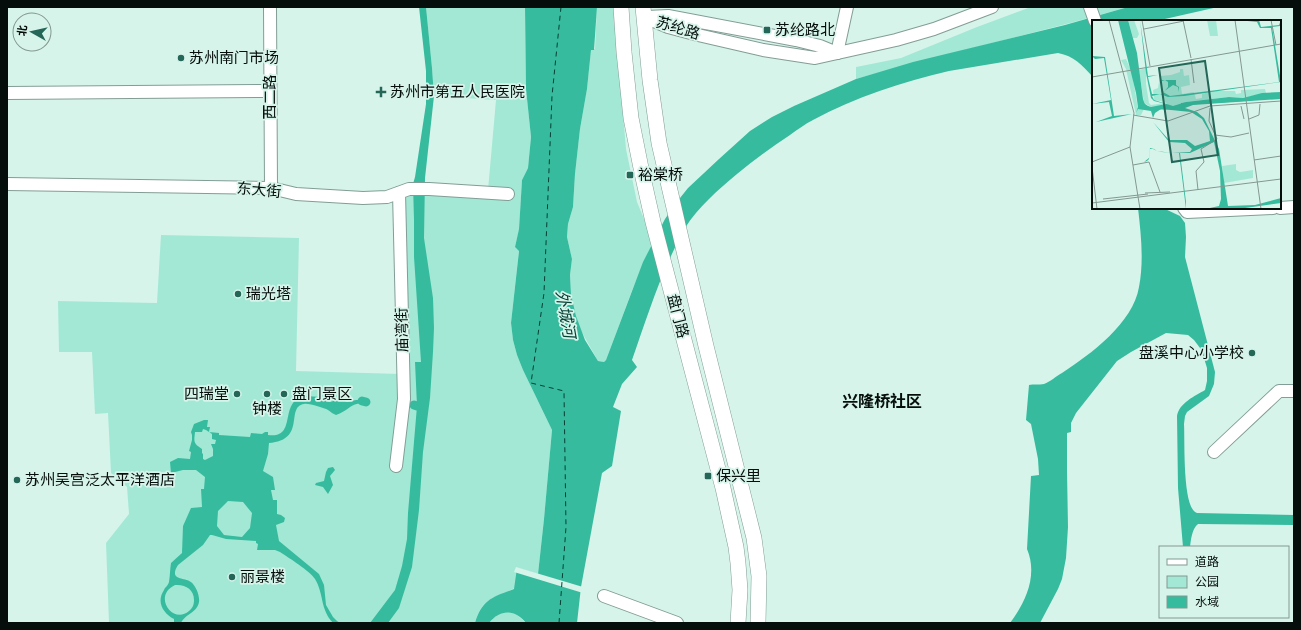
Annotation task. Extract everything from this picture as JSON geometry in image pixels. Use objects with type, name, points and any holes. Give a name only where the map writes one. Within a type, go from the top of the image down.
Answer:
[{"type":"main road","points":[[621,13],[643,12]]},
{"type":"main road","name":"盘门路","points":[[643,12],[654,114],[659,143],[706,346],[754,538],[759,576],[758,623]]},
{"type":"main road","name":"盘门路","points":[[621,13],[632,118],[642,173],[653,222],[733,530],[739,576],[738,623]]},
{"type":"street","name":"西二路","points":[[270,7],[271,188]]},
{"type":"street","points":[[847,7],[837,53],[896,40],[992,7]]},
{"type":"street","points":[[1090,7],[1095,20]]},
{"type":"street","name":"苏纶路","points":[[643,12],[796,40],[820,46],[837,53]]},
{"type":"street","points":[[7,93],[270,91]]},
{"type":"street","name":"东大街","points":[[7,184],[271,188],[296,194],[363,198],[382,197],[404,191],[429,189],[508,194]]},
{"type":"street","name":"庙湾街","points":[[396,466],[404,399],[404,191]]},
{"type":"street","points":[[1281,208],[1294,207]]},
{"type":"street","points":[[1185,209],[1188,212],[1252,209]]},
{"type":"street","points":[[1214,452],[1279,391],[1294,391]]},
{"type":"street","points":[[604,596],[677,623]]},
{"type":"green space","name":"盘门景区","points":[[426,7],[525,7],[526,89],[531,137],[528,168],[522,180],[519,230],[515,247],[519,250],[511,323],[517,355],[552,430],[538,574],[523,584],[489,600],[481,609],[475,623],[109,623],[106,543],[129,514],[127,487],[111,473],[108,413],[95,414],[92,352],[59,352],[58,301],[157,303],[161,235],[299,238],[296,371],[401,374],[405,198],[411,195],[488,190],[496,100],[434,96]]},
{"type":"green space","points":[[597,7],[614,7],[626,149],[637,202],[649,231],[652,244],[604,362],[598,361],[580,329],[576,316],[571,294],[570,275],[572,259],[567,237],[568,224],[573,207],[580,129],[587,89],[591,49],[595,49]]},
{"type":"green space","points":[[1031,7],[1128,7],[856,79],[856,67],[901,58]]},
{"type":"green space","points":[[508,612],[516,614],[526,623],[489,623],[497,615]]},
{"type":"water","points":[[419,7],[426,7],[434,96],[425,178],[424,238],[433,298],[434,328],[430,398],[423,452],[419,510],[412,567],[399,608],[388,623],[370,623],[395,590],[402,566],[407,539],[417,406],[415,362],[421,362],[414,257],[413,184],[426,104],[426,71]]},
{"type":"water","name":"外城河","points":[[525,7],[597,7],[594,50],[591,50],[587,89],[580,129],[573,207],[568,224],[567,237],[572,259],[570,275],[571,294],[576,316],[585,340],[598,361],[604,362],[643,262],[665,219],[688,188],[750,131],[772,117],[856,79],[913,62],[1065,25],[1128,7],[1218,7],[1160,20],[1092,20],[1092,76],[1085,68],[1069,56],[1058,53],[949,71],[914,80],[862,97],[801,127],[737,174],[702,206],[685,228],[659,283],[632,360],[637,367],[622,384],[613,407],[621,411],[612,466],[602,473],[581,587],[577,623],[526,623],[522,618],[508,612],[498,615],[489,623],[475,623],[481,609],[489,600],[514,589],[517,568],[538,574],[544,519],[552,430],[517,355],[511,323],[519,251],[515,247],[519,229],[522,180],[528,168],[531,137],[526,89]]},
{"type":"water","points":[[1138,209],[1165,209],[1180,216],[1185,223],[1185,257],[1215,372],[1214,384],[1209,396],[1187,412],[1185,416],[1185,473],[1189,500],[1192,509],[1197,513],[1294,515],[1294,525],[1198,524],[1193,531],[1190,546],[1183,546],[1178,488],[1177,416],[1178,411],[1184,404],[1192,397],[1205,390],[1207,368],[1200,348],[1194,340],[1188,335],[1166,333],[1117,361],[1076,413],[1071,423],[1071,432],[1067,433],[1068,527],[1066,558],[1062,579],[1040,623],[1010,623],[1021,606],[1029,588],[1031,578],[1030,559],[1027,549],[1031,476],[1039,475],[1038,459],[1031,424],[1026,420],[1029,385],[1046,383],[1085,357],[1098,347],[1120,325],[1129,313],[1135,300],[1141,277],[1142,248]]},
{"type":"water","points":[[306,396],[320,397],[330,402],[340,399],[347,402],[362,400],[363,403],[355,404],[336,415],[326,409],[313,405],[304,404],[299,406],[296,411],[292,430],[288,436],[281,441],[269,443],[268,454],[263,471],[273,477],[275,490],[271,490],[273,500],[277,500],[277,514],[285,518],[284,522],[276,525],[279,541],[319,574],[324,585],[326,605],[333,617],[340,623],[333,623],[329,618],[315,579],[309,572],[294,561],[275,550],[257,550],[258,544],[256,541],[226,539],[210,535],[203,545],[178,565],[175,570],[175,574],[178,578],[188,580],[193,584],[199,597],[199,602],[196,609],[185,617],[181,623],[174,623],[174,619],[167,614],[162,607],[162,594],[169,582],[171,563],[182,553],[183,526],[191,508],[202,507],[201,489],[204,489],[205,477],[196,470],[183,470],[171,473],[170,462],[178,458],[190,459],[191,452],[189,451],[192,440],[191,432],[194,424],[208,420],[207,427],[210,427],[209,432],[219,433],[219,435],[250,437],[251,433],[262,434],[268,432],[268,435],[277,435],[283,431],[292,404],[297,399]],"holes":[[[203,429],[212,434],[212,439],[216,440],[215,444],[211,444],[213,456],[205,460],[203,459],[202,449],[195,442],[195,432],[202,432]],[[228,501],[243,502],[252,513],[250,528],[242,537],[224,535],[217,526],[218,511]],[[175,585],[182,585],[191,590],[194,596],[194,603],[191,609],[183,614],[171,612],[165,602],[165,596],[168,590]]]},
{"type":"water","points":[[333,467],[335,470],[330,476],[333,485],[328,494],[323,487],[315,485],[316,483],[324,481],[328,468]]},
{"type":"pier","points":[[516,567],[583,587],[583,593],[514,572]]},
{"type":"waterway","points":[[362,401],[366,402]]},
{"type":"ferry route","points":[[559,623],[566,527],[564,391],[531,383],[544,293],[552,96],[561,7]]},
{"type":"place","name":"苏纶路北","points":[[767,30]]},
{"type":"place","name":"苏州南门市场","points":[[181,58]]},
{"type":"place","name":"苏州市第五人民医院","points":[[381,92]]},
{"type":"place","name":"裕棠桥","points":[[630,175]]},
{"type":"place","name":"瑞光塔","points":[[238,294]]},
{"type":"place","name":"盘溪中心小学校","points":[[1252,353]]},
{"type":"place","name":"四瑞堂","points":[[237,394]]},
{"type":"place","name":"钟楼","points":[[267,394]]},
{"type":"place","name":"盘门景区","points":[[284,394]]},
{"type":"place","name":"保兴里","points":[[708,476]]},
{"type":"place","name":"苏州吴宫泛太平洋酒店","points":[[17,480]]},
{"type":"place","name":"丽景楼","points":[[232,577]]},
{"type":"district","name":"兴隆桥社区","points":[[882,401]]}]
